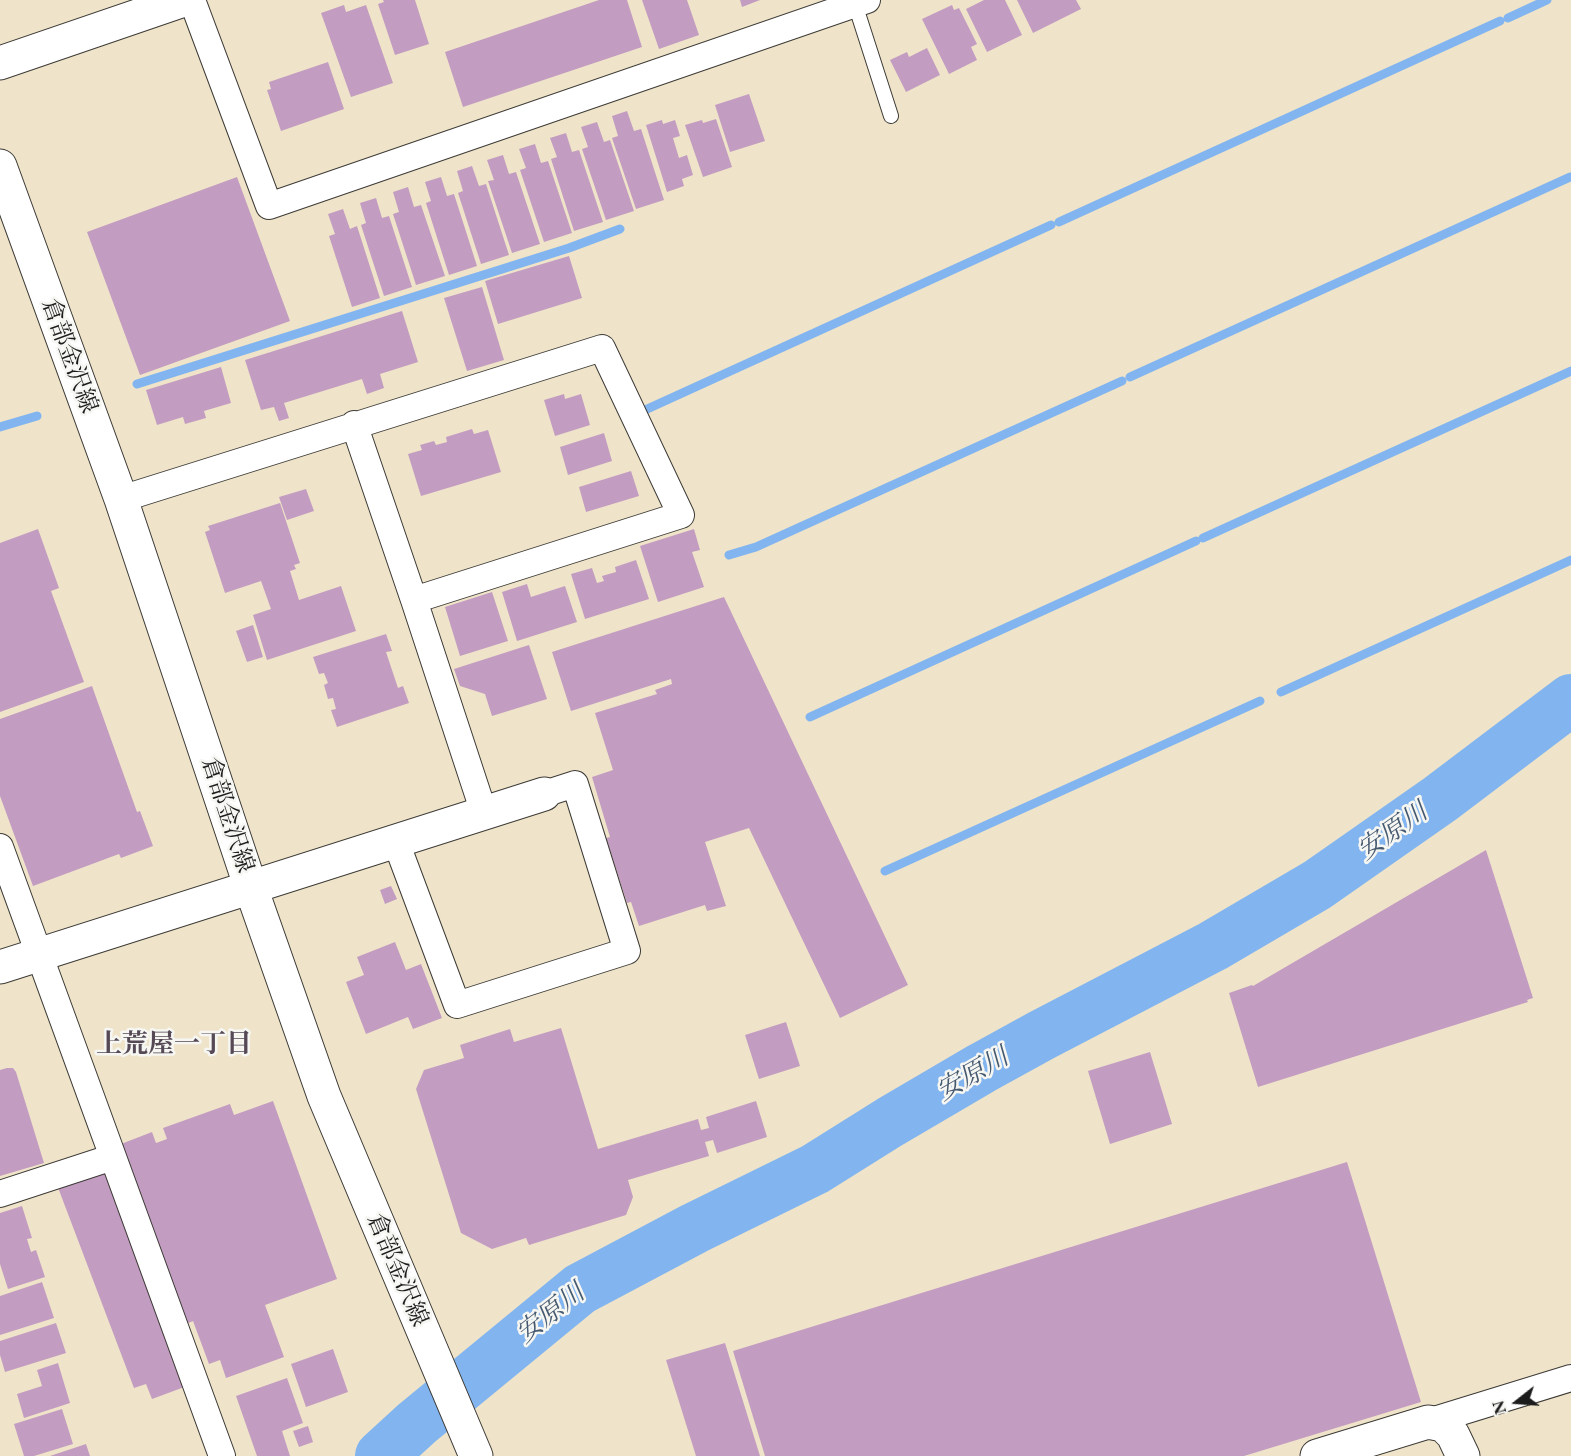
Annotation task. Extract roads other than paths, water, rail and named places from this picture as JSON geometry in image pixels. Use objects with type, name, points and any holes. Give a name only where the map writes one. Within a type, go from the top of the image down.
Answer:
[{"type":"main road","points":[[0,63],[184,0]]},
{"type":"main road","name":"倉部金沢線","points":[[0,166],[121,499],[251,888],[324,1096],[474,1451]]},
{"type":"main road","points":[[0,967],[544,794]]},
{"type":"main road","points":[[1317,1456],[1428,1422],[1443,1425],[1453,1435],[1463,1456]]},
{"type":"street","points":[[192,0],[269,206],[858,1]]},
{"type":"street","points":[[121,499],[602,348],[681,515],[414,600]]},
{"type":"street","points":[[354,424],[484,813]]},
{"type":"street","points":[[396,842],[457,1005],[627,951],[574,784],[544,794]]},
{"type":"street","points":[[0,847],[222,1456]]},
{"type":"street","points":[[0,1194],[113,1157]]},
{"type":"street","points":[[1428,1422],[1571,1378]]},
{"type":"lane","points":[[858,1],[891,116]]},
{"type":"waterway","points":[[1508,18],[1547,0]]},
{"type":"waterway","points":[[1059,222],[1500,21]]},
{"type":"waterway","points":[[1130,377],[1570,177]]},
{"type":"waterway","points":[[645,410],[1051,225]]},
{"type":"waterway","points":[[137,384],[569,248],[620,229]]},
{"type":"waterway","points":[[1203,538],[1571,371]]},
{"type":"waterway","points":[[729,555],[756,547],[1122,381]]},
{"type":"waterway","points":[[0,427],[37,416]]},
{"type":"waterway","points":[[810,717],[1196,541]]},
{"type":"waterway","points":[[1281,692],[1571,560]]},
{"type":"waterway","name":"安原川","points":[[381,1456],[417,1423],[580,1289],[695,1228],[815,1169],[982,1068],[1213,946],[1317,885],[1440,799],[1571,700]]},
{"type":"waterway","points":[[885,871],[1260,701]]},
{"type":"district","name":"上荒屋一丁目","points":[[174,1045]]}]
